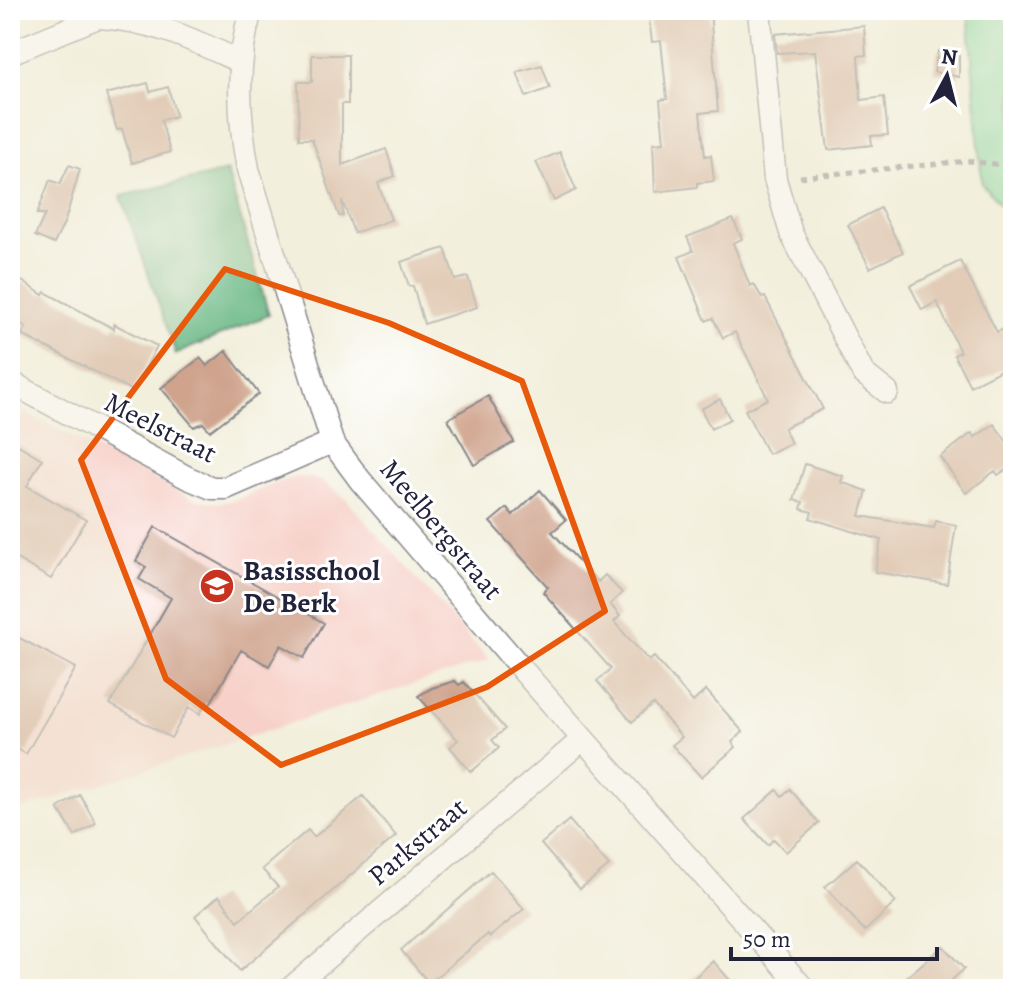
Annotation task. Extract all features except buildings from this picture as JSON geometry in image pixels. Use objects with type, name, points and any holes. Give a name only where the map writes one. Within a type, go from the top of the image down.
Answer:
[{"type":"street","points":[[759,10],[775,179],[791,233],[863,373],[887,392]]},
{"type":"street","name":"Meelbergstraat","points":[[246,12],[240,125],[248,169],[332,442],[360,480],[583,739],[804,989]]},
{"type":"street","points":[[10,53],[107,14],[160,26],[241,62]]},
{"type":"street","name":"Meelstraat","points":[[10,382],[212,488],[236,485],[332,442]]},
{"type":"street","name":"Parkstraat","points":[[290,989],[583,739]]},
{"type":"path","points":[[775,179],[968,161],[1013,166]]},
{"type":"highlighted area","points":[[225,269],[389,323],[522,381],[605,611],[487,687],[281,765],[166,679],[81,460]]},
{"type":"shaded area","name":"Basisschool De Berk","points":[[10,405],[194,499],[217,503],[235,500],[297,477],[324,482],[346,499],[489,660],[10,813]]},
{"type":"green space","points":[[968,10],[1013,10],[1013,220],[982,184]]},
{"type":"green space","points":[[227,171],[269,315],[176,354],[121,196]]},
{"type":"place","name":"Basisschool De Berk","points":[[217,586]]}]
